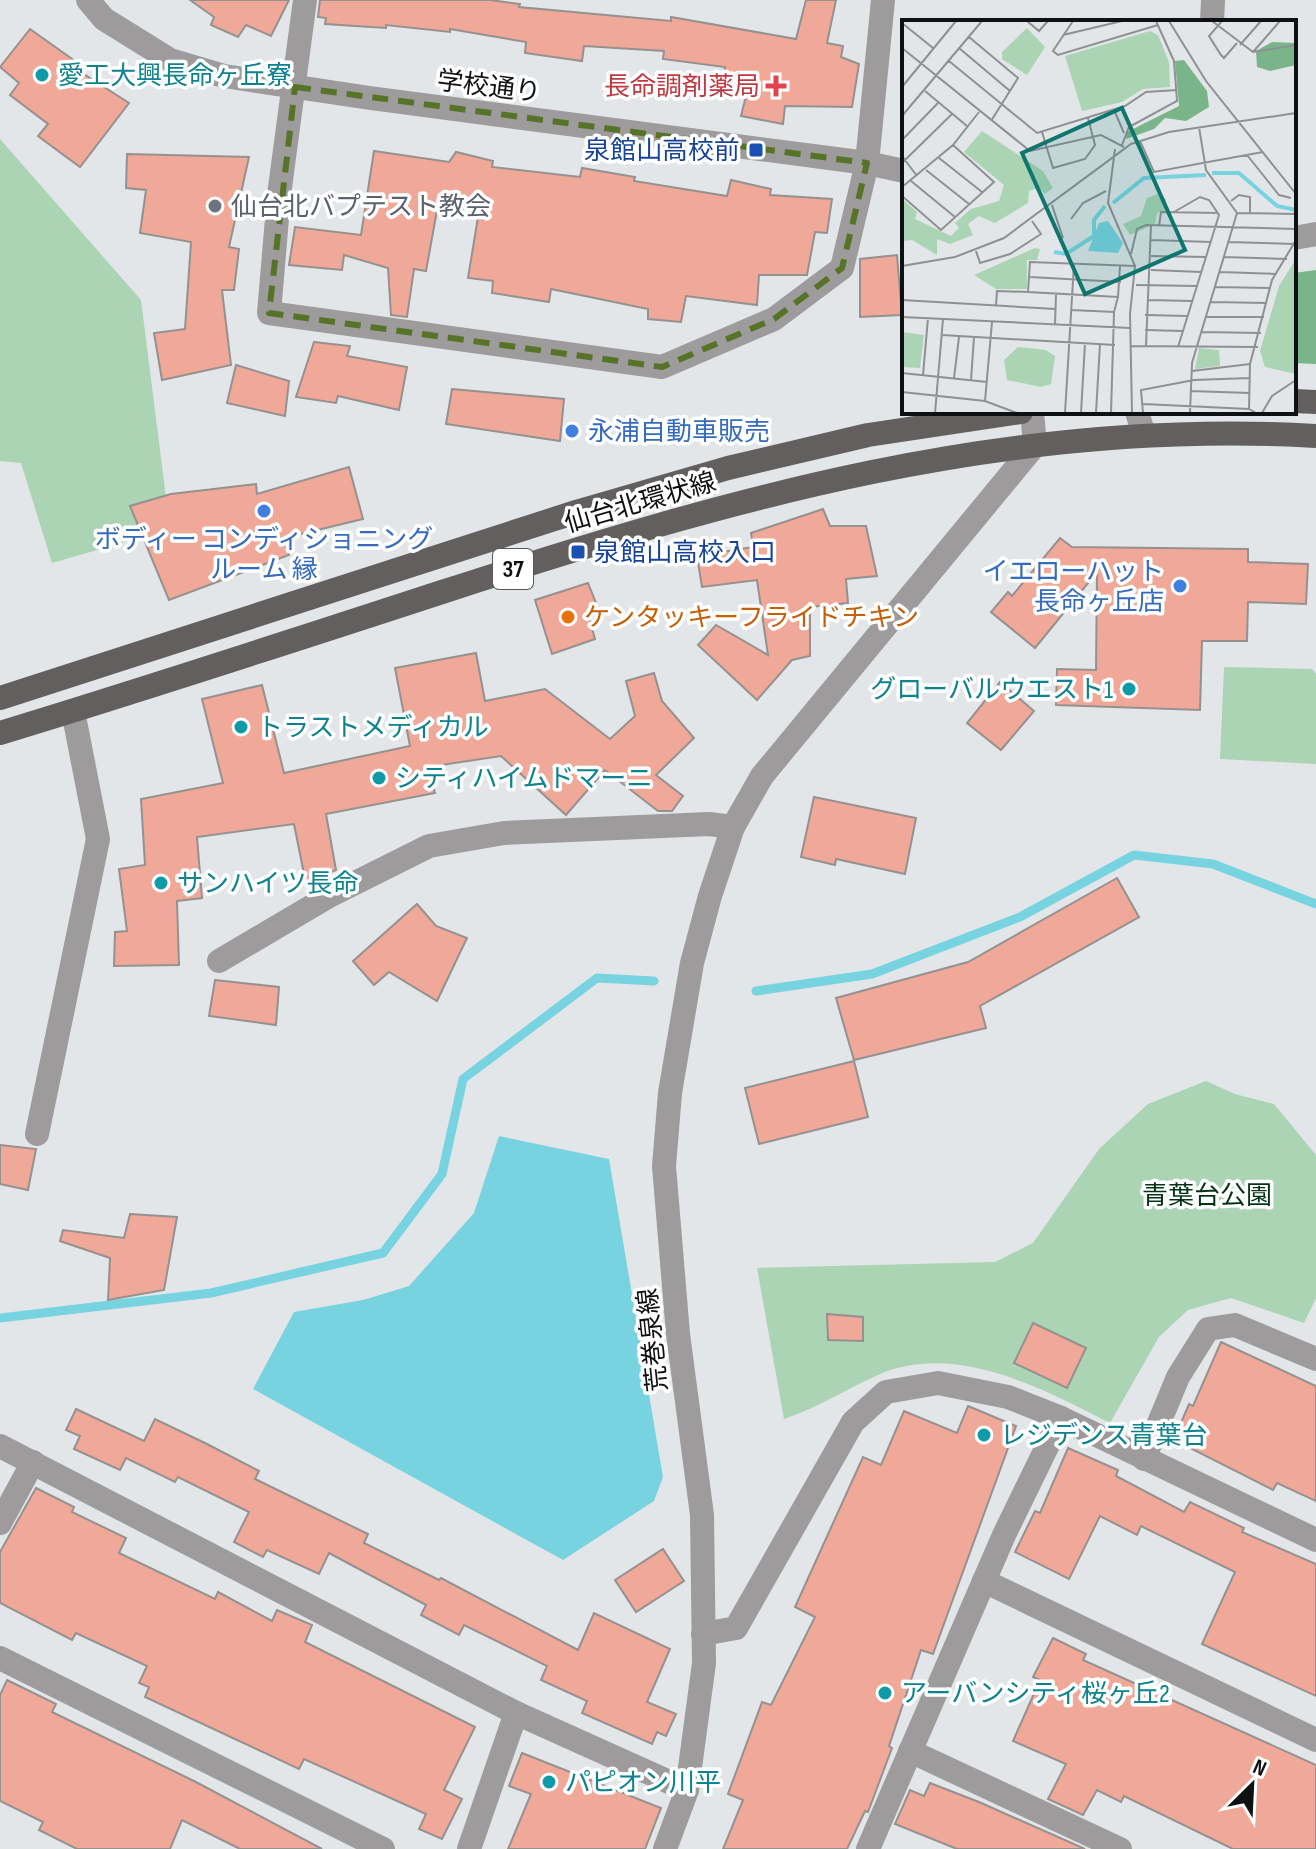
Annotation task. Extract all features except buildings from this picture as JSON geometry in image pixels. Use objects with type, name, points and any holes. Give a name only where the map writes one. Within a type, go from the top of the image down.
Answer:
[{"type":"main road","points":[[1296,401],[1316,402]]},
{"type":"main road","name":"仙台北環状線","points":[[0,698],[576,512],[728,468],[868,435],[1008,414]]},
{"type":"main road","name":"仙台北環状線","points":[[0,733],[625,534],[804,486],[944,456],[1035,445],[1140,423],[1316,436]]},
{"type":"street","name":"学校通り","points":[[88,0],[104,19],[170,60],[224,76],[867,163],[902,171]]},
{"type":"street","points":[[305,0],[279,195],[269,313],[662,367],[774,319],[842,268],[867,163],[883,0]]},
{"type":"street","points":[[1212,20],[1213,0]]},
{"type":"street","points":[[1296,238],[1316,234]]},
{"type":"street","points":[[1032,414],[1035,445]]},
{"type":"street","name":"荒巻泉線","points":[[665,1849],[687,1790],[704,1663],[702,1515],[678,1334],[664,1166],[670,1093],[692,963],[733,827],[762,776],[795,732],[1035,445]]},
{"type":"street","points":[[37,1134],[98,839],[73,711]]},
{"type":"street","points":[[219,961],[331,895],[429,846],[504,833],[709,824],[733,827]]},
{"type":"street","points":[[1144,1459],[1178,1377],[1208,1329],[1235,1325],[1316,1359]]},
{"type":"street","points":[[703,1634],[736,1628],[853,1422],[886,1392],[938,1383],[1008,1397],[1061,1418],[1316,1540]]},
{"type":"street","points":[[868,1849],[984,1581],[1061,1418]]},
{"type":"street","points":[[0,1446],[516,1713],[687,1790]]},
{"type":"street","points":[[0,1523],[33,1462]]},
{"type":"street","points":[[984,1581],[1316,1740]]},
{"type":"street","points":[[0,1658],[383,1849]]},
{"type":"street","points":[[469,1849],[516,1713]]},
{"type":"street","points":[[910,1751],[1120,1849]]},
{"type":"highlighted area","points":[[295,87],[867,163],[842,268],[774,319],[662,367],[269,313]]},
{"type":"green space","points":[[0,139],[141,300],[170,529],[52,563],[21,463],[0,461]]},
{"type":"green space","points":[[1316,270],[1316,364],[1296,363],[1296,273]]},
{"type":"green space","points":[[1224,667],[1312,669],[1316,674],[1316,764],[1220,759]]},
{"type":"green space","name":"青葉台公園","points":[[1206,1081],[1235,1094],[1274,1104],[1316,1155],[1316,1298],[1304,1323],[1231,1298],[1188,1310],[1159,1337],[1110,1423],[1027,1384],[968,1366],[938,1363],[908,1366],[878,1375],[784,1419],[757,1268],[995,1262],[1033,1243],[1099,1149],[1148,1104]]},
{"type":"water","points":[[499,1136],[609,1159],[663,1477],[654,1501],[563,1560],[253,1389],[294,1312],[363,1300],[409,1286],[474,1213]]},
{"type":"waterway","points":[[756,991],[872,974],[1020,917],[1134,855],[1213,864],[1316,904]]},
{"type":"waterway","points":[[0,1318],[211,1293],[383,1253],[442,1174],[463,1079],[597,978],[654,981]]},
{"type":"place","name":"愛工大興長命ヶ丘寮","points":[[42,75]]},
{"type":"place","name":"長命調剤薬局","points":[[776,86]]},
{"type":"place","name":"泉館山高校前","points":[[756,150]]},
{"type":"place","name":"仙台北バプテスト教会","points":[[215,206]]},
{"type":"place","name":"永浦自動車販売","points":[[572,431]]},
{"type":"place","name":"ボディー コンディショニング ルーム 縁","points":[[264,511]]},
{"type":"place","name":"泉館山高校入口","points":[[578,552]]},
{"type":"place","name":"イエローハット 長命ヶ丘店","points":[[1180,586]]},
{"type":"place","name":"ケンタッキーフライドチキン","points":[[568,617]]},
{"type":"place","name":"グローバルウエスト1","points":[[1129,689]]},
{"type":"place","name":"トラストメディカル","points":[[241,727]]},
{"type":"place","name":"シティハイムドマーニ","points":[[379,778]]},
{"type":"place","name":"サンハイツ長命","points":[[161,883]]},
{"type":"place","name":"レジデンス青葉台","points":[[984,1435]]},
{"type":"place","name":"アーバンシティ桜ヶ丘2","points":[[885,1693]]},
{"type":"place","name":"パピオン川平","points":[[549,1782]]}]
